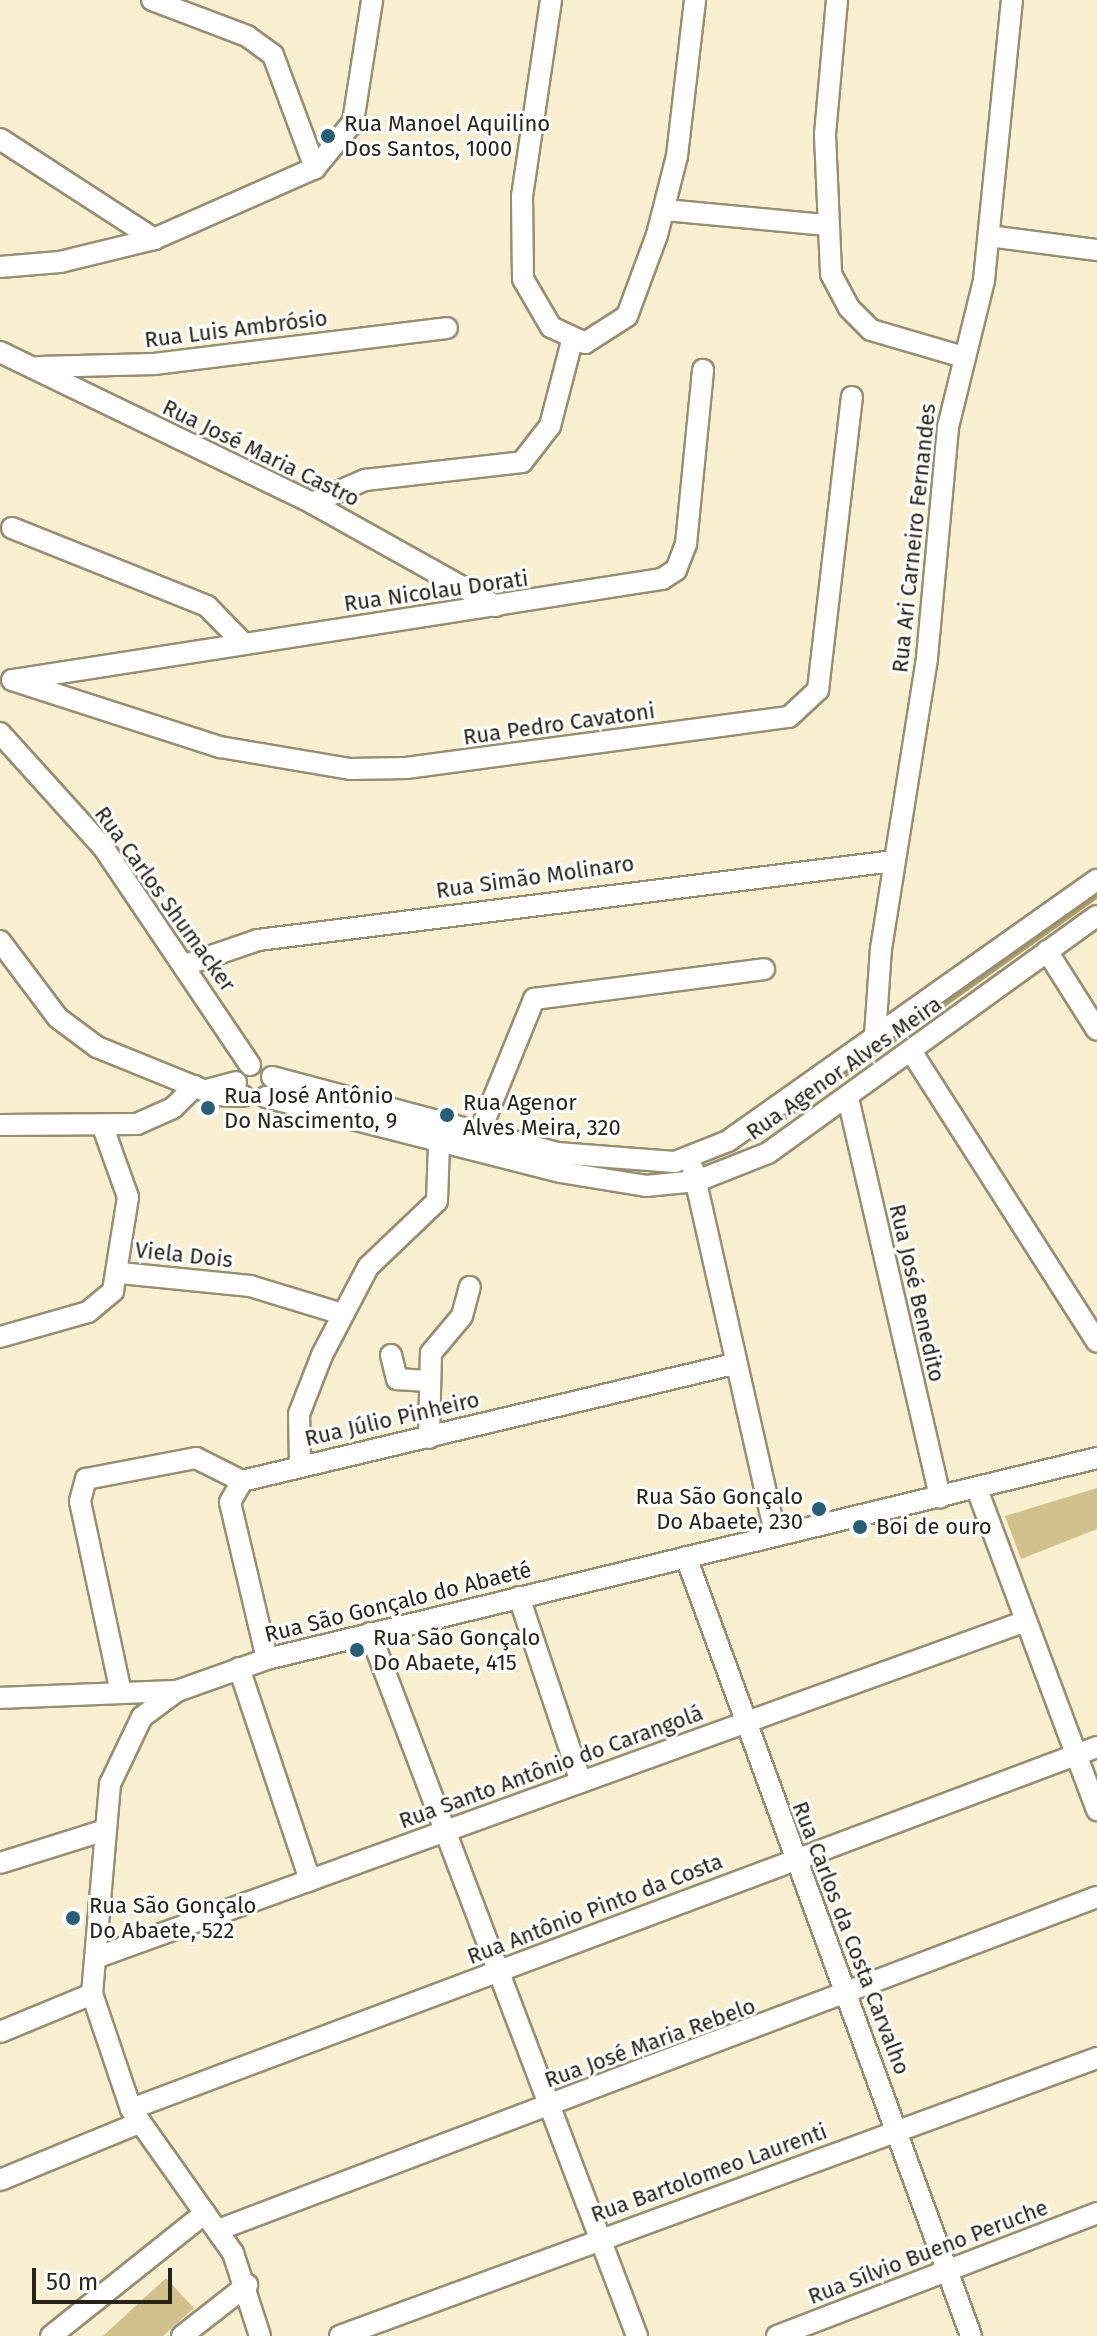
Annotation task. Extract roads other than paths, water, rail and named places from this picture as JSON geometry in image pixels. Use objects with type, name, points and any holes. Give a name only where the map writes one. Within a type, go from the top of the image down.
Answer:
[{"type":"street","points":[[152,0],[247,36],[273,55],[315,168]]},
{"type":"street","points":[[0,267],[60,262],[154,239],[315,168],[353,122],[372,0]]},
{"type":"street","points":[[551,0],[522,196],[523,279],[535,310],[572,341],[601,339],[627,316],[664,210],[695,0]]},
{"type":"street","points":[[837,0],[825,225],[831,274],[858,318],[888,338],[960,356]]},
{"type":"street","name":"Rua Ari Carneiro Fernandes","points":[[875,1036],[894,861],[927,658],[938,496],[960,356],[979,312],[1012,0]]},
{"type":"street","points":[[0,139],[154,239]]},
{"type":"street","points":[[664,210],[825,225]]},
{"type":"street","points":[[989,236],[1097,250]]},
{"type":"street","name":"Rua Luis Ambrósio","points":[[31,366],[154,364],[447,328]]},
{"type":"street","points":[[312,503],[365,480],[522,462],[555,414],[572,341]]},
{"type":"street","name":"Rua José Maria Castro","points":[[0,352],[312,503],[496,606]]},
{"type":"street","name":"Rua Nicolau Dorati","points":[[6,681],[241,641],[637,586],[676,570],[691,508],[703,370]]},
{"type":"street","name":"Rua Pedro Cavatoni","points":[[6,681],[220,747],[350,769],[437,765],[789,717],[818,690],[852,397]]},
{"type":"street","points":[[12,528],[207,606],[241,641]]},
{"type":"street","name":"Rua Carlos Shumacker","points":[[0,733],[103,847],[188,964],[250,1065]]},
{"type":"street","name":"Rua Simão Molinaro","points":[[188,964],[258,940],[894,861]]},
{"type":"street","name":"Rua Agenor Alves Meira","points":[[269,1087],[616,1163],[690,1158],[728,1141],[1097,880]]},
{"type":"street","name":"Rua Agenor Alves Meira","points":[[269,1087],[439,1144],[621,1184],[697,1181],[748,1165],[848,1098],[1097,916]]},
{"type":"street","points":[[0,941],[76,1034],[201,1088],[269,1087]]},
{"type":"street","points":[[1047,951],[1097,1030]]},
{"type":"street","points":[[479,1134],[534,999],[764,969]]},
{"type":"street","points":[[911,1051],[1097,1342]]},
{"type":"street","points":[[240,1089],[250,1065],[269,1087]]},
{"type":"street","points":[[1,1127],[103,1127],[154,1118],[201,1088]]},
{"type":"street","name":"Rua José Benedito","points":[[848,1098],[940,1498]]},
{"type":"street","name":"Viela Dois","points":[[103,1127],[128,1197],[120,1273],[250,1286],[342,1314]]},
{"type":"street","points":[[728,1141],[748,1165]]},
{"type":"street","points":[[300,1464],[299,1414],[342,1314],[368,1267],[437,1201],[439,1144]]},
{"type":"street","points":[[690,1158],[734,1364],[776,1536]]},
{"type":"street","points":[[0,1337],[88,1312],[106,1301],[120,1273]]},
{"type":"street","points":[[429,1438],[427,1381],[434,1344],[462,1316],[470,1287]]},
{"type":"street","points":[[391,1355],[397,1379],[427,1381]]},
{"type":"street","name":"Rua Júlio Pinheiro","points":[[242,1481],[300,1464],[429,1438],[734,1364]]},
{"type":"street","points":[[120,1688],[80,1501],[86,1479],[196,1458],[242,1481],[230,1502],[267,1659]]},
{"type":"street","name":"Rua São Gonçalo do Abaeté","points":[[260,2336],[247,2285],[218,2230],[135,2116],[92,1994],[105,1830],[121,1749],[153,1705],[177,1691],[267,1659],[1097,1458]]},
{"type":"street","points":[[977,1489],[1023,1622],[1097,1810]]},
{"type":"street","name":"Rua Carlos da Costa Carvalho","points":[[686,1557],[743,1723],[850,1994],[971,2336]]},
{"type":"street","points":[[519,1597],[581,1782]]},
{"type":"street","name":"Rua Santo Antônio do Carangolá","points":[[95,1958],[1023,1622]]},
{"type":"street","points":[[370,1633],[501,1970],[637,2336]]},
{"type":"street","points":[[239,1668],[310,1880]]},
{"type":"street","points":[[0,1698],[120,1688],[177,1691]]},
{"type":"street","name":"Rua Antônio Pinto da Costa","points":[[0,2180],[135,2116],[501,1970],[1097,1747]]},
{"type":"street","points":[[0,1863],[105,1830]]},
{"type":"street","name":"Rua José Maria Rebelo","points":[[218,2230],[850,1994],[1097,1897]]},
{"type":"street","points":[[0,2032],[92,1994]]},
{"type":"street","name":"Rua Bartolomeo Laurenti","points":[[340,2336],[1097,2058]]},
{"type":"street","points":[[51,2336],[205,2213]]},
{"type":"street","name":"Rua Sílvio Bueno Peruche","points":[[777,2336],[1097,2213]]},
{"type":"street","points":[[182,2336],[247,2285]]},
{"type":"waterway","points":[[754,1139],[1097,895]]},
{"type":"place","name":"Rua Manoel Aquilino Dos Santos, 1000","points":[[328,136]]},
{"type":"place","name":"Rua José Antônio Do Nascimento, 9","points":[[208,1108]]},
{"type":"place","name":"Rua Agenor Alves Meira, 320","points":[[447,1115]]},
{"type":"place","name":"Rua São Gonçalo Do Abaete, 230","points":[[819,1509]]},
{"type":"place","name":"Boi de ouro","points":[[860,1527]]},
{"type":"place","name":"Rua São Gonçalo Do Abaete, 415","points":[[357,1650]]},
{"type":"place","name":"Rua São Gonçalo Do Abaete, 522","points":[[73,1918]]}]
